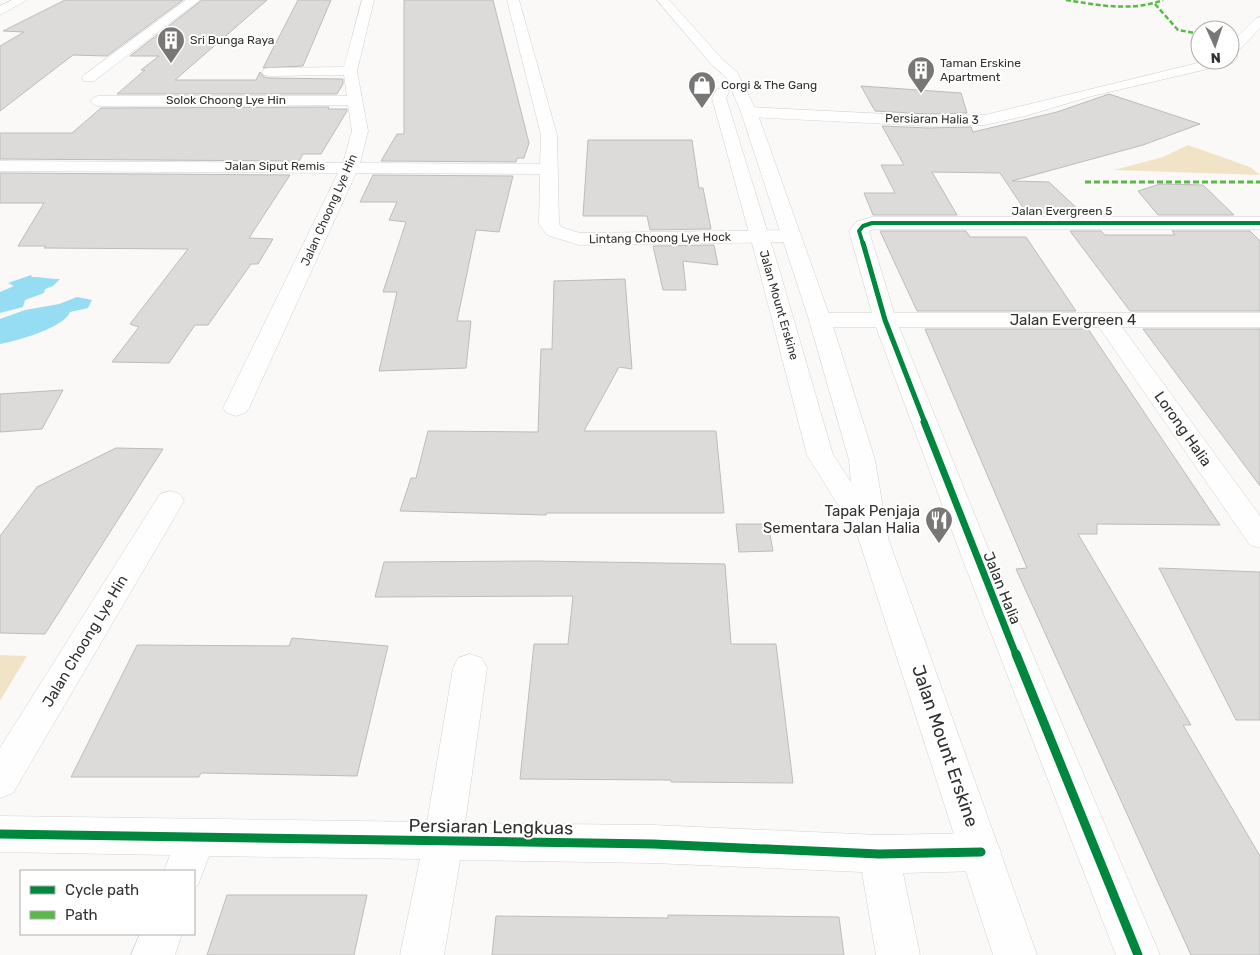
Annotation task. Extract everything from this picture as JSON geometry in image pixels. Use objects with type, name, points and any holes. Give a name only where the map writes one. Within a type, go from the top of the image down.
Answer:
[{"type":"street","points":[[0,11],[21,0]]},
{"type":"street","points":[[89,78],[194,0]]},
{"type":"street","name":"Jalan Choong Lye Hin","points":[[236,408],[350,167],[360,131],[350,71],[368,0]]},
{"type":"street","name":"Lintang Choong Lye Hock","points":[[513,0],[549,136],[550,208],[548,224],[554,231],[580,239],[792,236]]},
{"type":"street","name":"Jalan Mount Erskine","points":[[662,0],[717,62],[732,75],[749,112],[820,320],[862,460],[874,538],[1015,955]]},
{"type":"street","name":"Persiaran Halia 3","points":[[1240,42],[1260,21]]},
{"type":"street","name":"Jalan Mount Erskine","points":[[717,62],[715,74],[722,92],[719,98],[769,269],[820,455],[874,538]]},
{"type":"street","name":"Persiaran Halia 3","points":[[749,112],[928,121],[986,120],[1020,113],[1088,93],[1190,68]]},
{"type":"street","points":[[269,72],[350,71]]},
{"type":"street","points":[[722,92],[729,98],[735,109],[749,112]]},
{"type":"street","name":"Solok Choong Lye Hin","points":[[98,101],[354,100]]},
{"type":"street","points":[[739,169],[748,156],[739,117],[749,112]]},
{"type":"street","name":"Jalan Siput Remis","points":[[0,166],[550,169]]},
{"type":"street","name":"Jalan Evergreen 5","points":[[863,226],[872,223],[948,222],[1260,223]]},
{"type":"street","name":"Jalan Halia","points":[[863,226],[859,231],[885,320],[982,572],[1138,955]]},
{"type":"street","points":[[769,269],[786,278],[798,311],[806,316],[820,320]]},
{"type":"street","points":[[807,406],[815,374],[802,330],[805,326],[820,320],[885,320]]},
{"type":"street","name":"Jalan Evergreen 4","points":[[885,320],[1260,320]]},
{"type":"street","name":"Lorong Halia","points":[[1106,321],[1260,538]]},
{"type":"street","name":"Jalan Choong Lye Hin","points":[[0,781],[170,501]]},
{"type":"street","points":[[422,955],[443,842],[470,668]]},
{"type":"street","name":"Persiaran Lengkuas","points":[[0,834],[190,854],[443,842],[653,844],[879,854],[981,852]]},
{"type":"street","points":[[879,854],[898,955]]},
{"type":"street","points":[[153,955],[161,935]]},
{"type":"shaded area","points":[[1188,145],[1250,167],[1260,175],[1114,170],[1163,157]]},
{"type":"shaded area","points":[[0,655],[27,656],[0,701]]},
{"type":"water","points":[[31,275],[32,277],[60,279],[53,286],[45,289],[44,293],[25,300],[23,307],[0,313],[0,292],[14,286],[8,283]]},
{"type":"water","points":[[77,297],[92,300],[88,308],[70,312],[59,323],[39,333],[0,344],[0,319],[25,310],[59,304]]},
{"type":"building","points":[[65,0],[183,0],[107,56],[73,55],[0,111],[0,46],[24,32],[3,31]]},
{"type":"building","points":[[202,0],[267,0],[175,80],[256,80],[260,72],[264,77],[269,78],[343,79],[343,84],[337,94],[117,94],[145,70],[141,70],[159,56],[130,56]]},
{"type":"building","points":[[298,0],[331,0],[303,66],[263,68]]},
{"type":"building","points":[[404,0],[493,0],[529,143],[524,158],[517,158],[516,162],[381,161],[397,134],[404,134]]},
{"type":"building","points":[[861,86],[961,93],[967,113],[928,114],[875,111]]},
{"type":"building","points":[[1109,94],[1200,124],[1143,145],[1012,181],[1049,182],[1084,215],[1059,215],[1053,207],[1041,215],[1028,215],[1000,173],[932,172],[957,215],[873,215],[864,193],[895,193],[881,165],[904,165],[882,126],[971,127],[973,132],[1057,112]]},
{"type":"building","points":[[329,107],[328,109],[347,109],[347,111],[321,154],[303,154],[299,161],[0,159],[0,133],[72,133],[101,108]]},
{"type":"building","points":[[588,140],[692,140],[699,188],[703,188],[711,229],[650,230],[647,216],[583,216]]},
{"type":"building","points":[[0,173],[290,175],[249,238],[273,239],[258,264],[251,264],[208,325],[195,325],[169,363],[112,362],[139,327],[130,324],[188,249],[44,248],[46,246],[18,246],[44,203],[0,203]]},
{"type":"building","points":[[373,175],[513,176],[499,232],[476,230],[457,321],[471,321],[466,368],[379,371],[397,292],[383,292],[406,222],[389,220],[397,202],[360,202]]},
{"type":"building","points":[[1160,184],[1203,185],[1234,215],[1158,215],[1138,191]]},
{"type":"building","points":[[880,231],[966,231],[970,237],[1026,237],[1076,311],[917,311]]},
{"type":"building","points":[[1070,231],[1101,231],[1105,235],[1175,235],[1172,231],[1250,231],[1260,241],[1260,311],[1130,311]]},
{"type":"building","points":[[714,245],[718,265],[683,261],[686,290],[663,290],[653,246]]},
{"type":"building","points":[[625,279],[632,369],[619,367],[584,431],[716,431],[724,513],[547,513],[546,515],[400,511],[411,478],[416,478],[428,431],[538,432],[541,349],[552,349],[554,281]]},
{"type":"building","points":[[925,329],[1088,329],[1220,525],[1097,524],[1097,534],[1078,534],[1191,725],[1183,725],[1260,856],[1260,955],[1191,955],[1016,569],[1027,568]]},
{"type":"building","points":[[1143,329],[1260,329],[1260,486]]},
{"type":"building","points":[[63,390],[42,429],[0,432],[0,394]]},
{"type":"building","points":[[116,448],[163,449],[45,634],[0,633],[0,536],[37,487]]},
{"type":"building","points":[[736,524],[768,524],[773,551],[739,552]]},
{"type":"building","points":[[535,561],[725,564],[731,644],[776,644],[793,783],[520,779],[534,644],[568,644],[573,596],[375,597],[384,562]]},
{"type":"building","points":[[1159,568],[1260,572],[1260,720],[1236,720]]},
{"type":"building","points":[[292,638],[388,646],[357,776],[201,773],[199,777],[71,777],[137,645],[289,646]]},
{"type":"building","points":[[227,895],[367,895],[354,955],[207,955]]},
{"type":"building","points":[[668,915],[839,917],[844,955],[492,955],[496,916],[668,918]]},
{"type":"marked path","points":[[1066,0],[1129,7],[1153,4],[1163,0]]},
{"type":"marked path","points":[[1155,4],[1178,30],[1190,32]]},
{"type":"marked path","points":[[1085,182],[1260,182]]},
{"type":"cycle path","points":[[1138,955],[979,563],[885,320],[859,231],[863,226],[872,223],[1260,223]]},
{"type":"cycle path","points":[[0,834],[653,844],[879,854],[981,852]]},
{"type":"place","name":"Sri Bunga Raya","points":[[171,64]]},
{"type":"place","name":"Taman Erskine Apartment","points":[[921,94]]},
{"type":"place","name":"Corgi & The Gang","points":[[702,109]]},
{"type":"place","name":"Tapak Penjaja Sementara Jalan Halia","points":[[939,544]]}]
